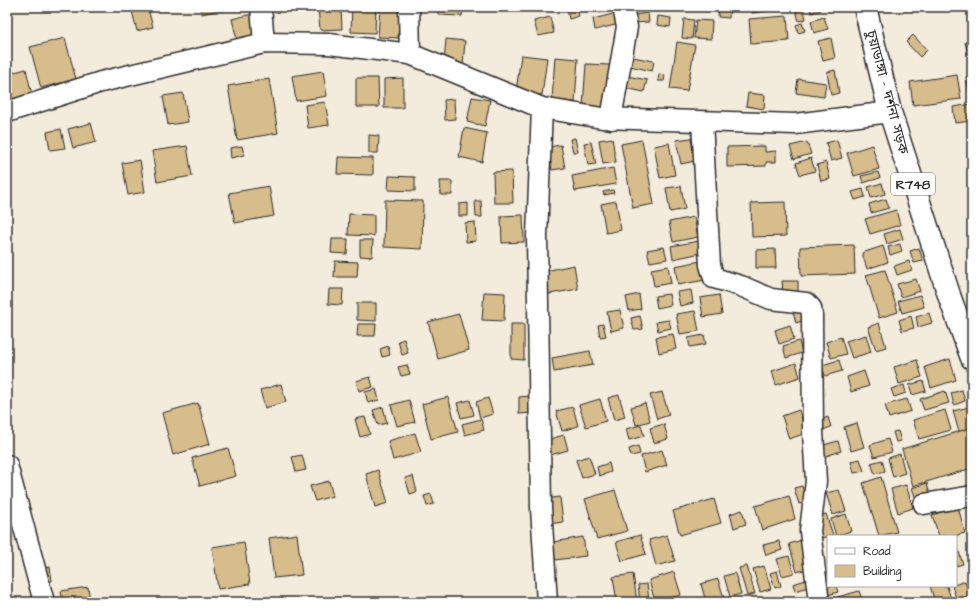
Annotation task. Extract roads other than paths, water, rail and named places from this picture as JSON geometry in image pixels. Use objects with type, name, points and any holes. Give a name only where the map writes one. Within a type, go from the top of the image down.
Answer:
[{"type":"main road","name":"চুয়াডাঙ্গা - দর্শনা সড়ক","points":[[865,7],[890,112],[950,298],[972,358]]},
{"type":"street","points":[[261,7],[264,43]]},
{"type":"street","points":[[409,7],[410,54]]},
{"type":"street","points":[[611,119],[626,27],[623,7]]},
{"type":"street","points":[[7,112],[101,82],[264,43],[329,44],[410,54],[542,108],[611,119],[795,124],[890,112]]},
{"type":"street","points":[[542,108],[536,236],[541,508],[547,602]]},
{"type":"street","points":[[702,122],[710,265],[712,275],[714,278],[741,286],[771,299],[806,303],[811,308],[813,432],[816,481],[810,531],[819,602]]},
{"type":"street","points":[[7,465],[44,602]]},
{"type":"street","points":[[924,504],[972,496]]}]
